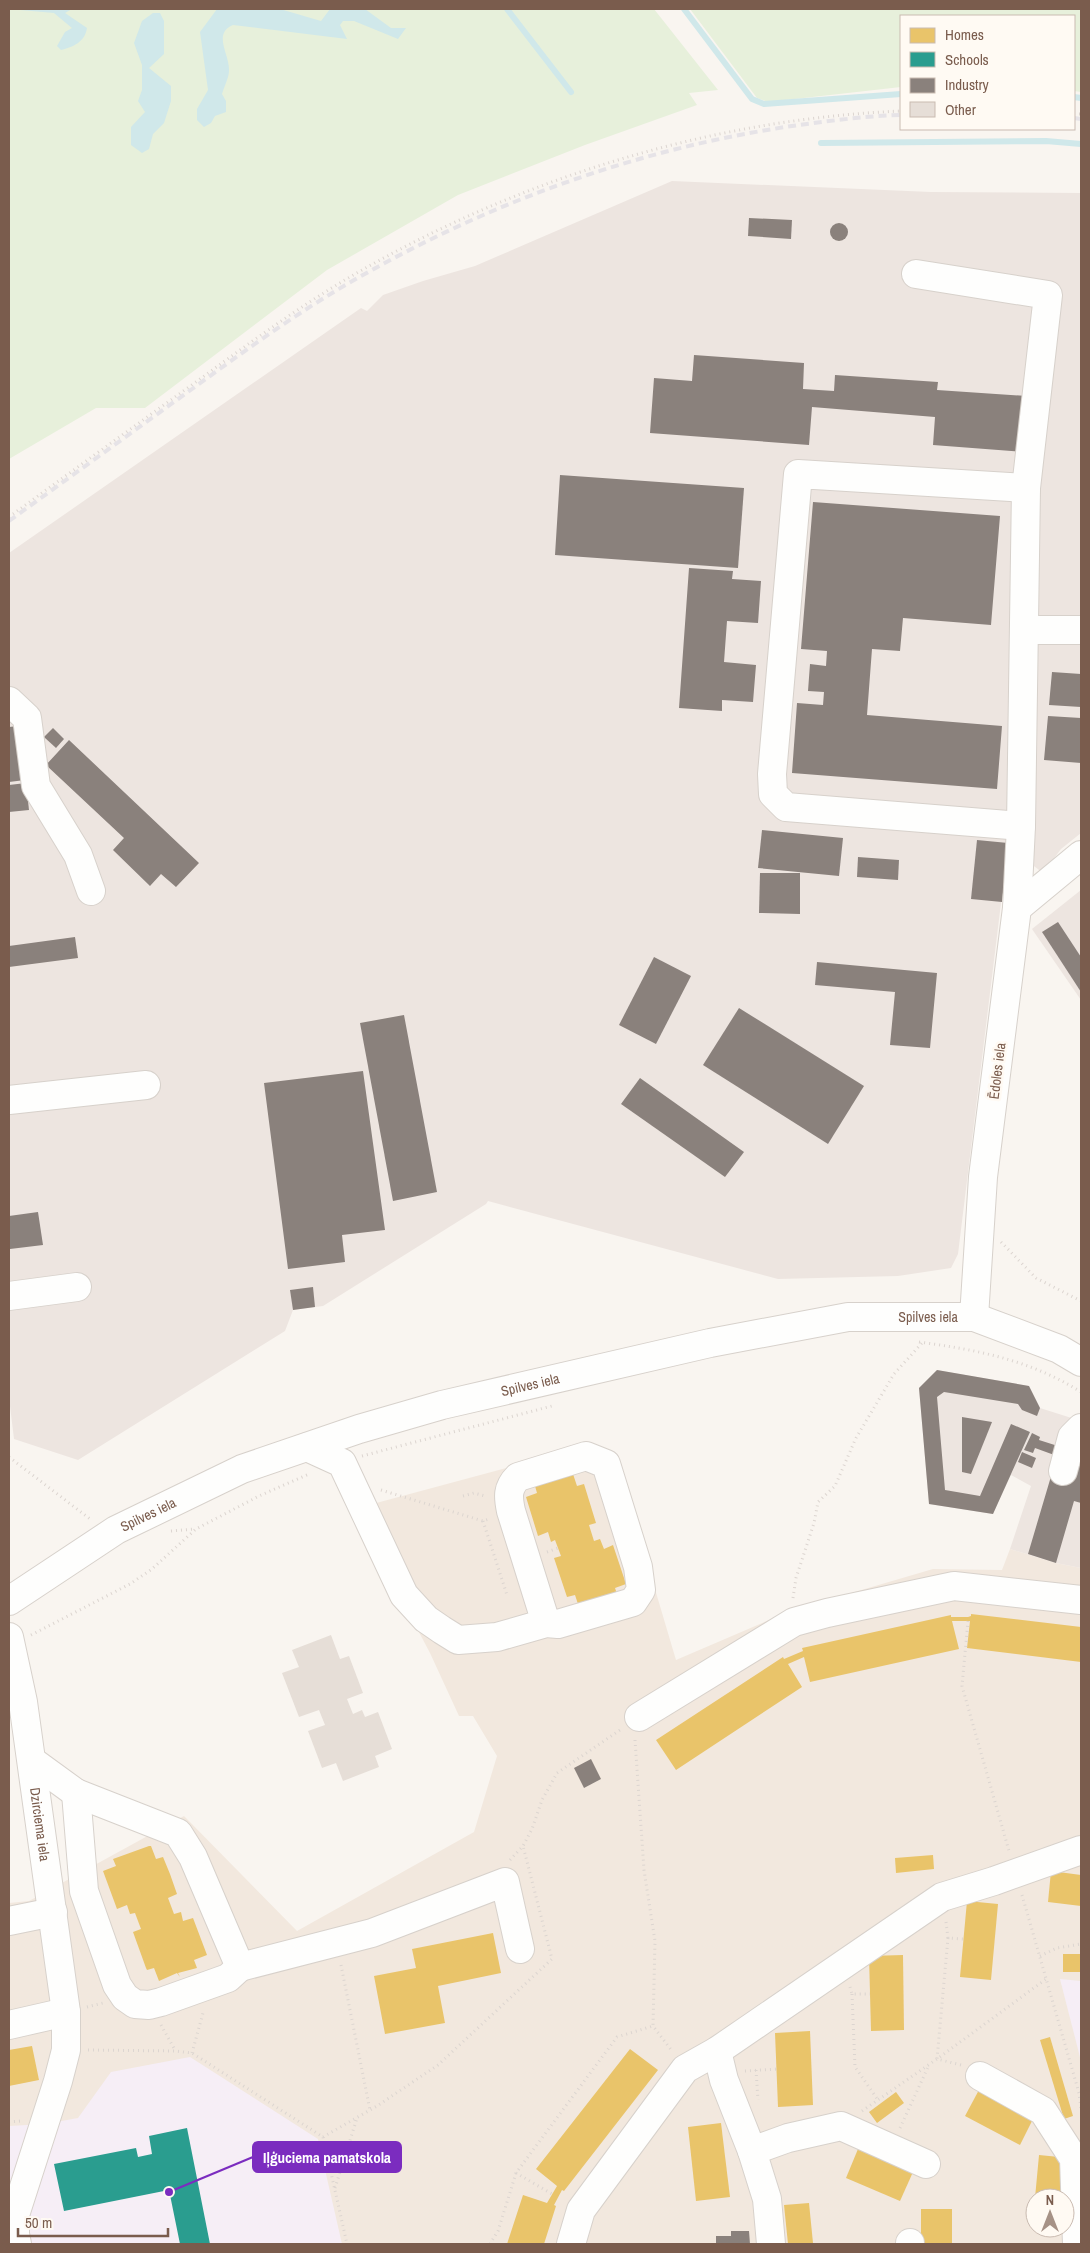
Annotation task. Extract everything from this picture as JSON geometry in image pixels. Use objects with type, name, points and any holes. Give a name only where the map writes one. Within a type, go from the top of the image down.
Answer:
[{"type":"street","name":"Ēdoles iela","points":[[916,274],[1048,295],[1026,488],[1021,826],[1017,908],[983,1177],[974,1317]]},
{"type":"street","points":[[1021,826],[786,807],[773,794],[772,774],[798,474],[1026,488]]},
{"type":"street","points":[[1024,630],[1081,630]]},
{"type":"street","points":[[9,701],[27,718],[36,786],[78,855],[91,891]]},
{"type":"street","points":[[1017,908],[1081,855]]},
{"type":"street","points":[[9,1100],[146,1085]]},
{"type":"street","points":[[9,1296],[77,1287]]},
{"type":"street","name":"Spilves iela","points":[[9,1601],[116,1530],[242,1469],[358,1430],[442,1406],[710,1343],[848,1317],[974,1317],[1058,1349],[1081,1362]]},
{"type":"street","points":[[1063,1471],[1072,1437],[1081,1428]]},
{"type":"street","points":[[342,1463],[358,1430]]},
{"type":"street","points":[[308,1447],[342,1463],[404,1594],[426,1619],[458,1640],[496,1638],[546,1623],[558,1624],[633,1602],[641,1590],[638,1567],[606,1464],[586,1456],[518,1477],[510,1486],[508,1500],[502,1514],[534,1586],[546,1623]]},
{"type":"street","points":[[639,1717],[794,1622],[827,1612],[954,1586],[1081,1600]]},
{"type":"street","name":"Dzirciema iela","points":[[10,1642],[32,1761],[66,2012],[66,2050],[46,2120],[15,2215],[17,2244]]},
{"type":"street","points":[[32,1761],[76,1793],[178,1833],[193,1857],[240,1967]]},
{"type":"street","points":[[76,1793],[84,1891],[117,1985],[125,1997],[135,2004],[149,2005],[228,1978],[240,1967],[372,1933],[505,1882],[520,1949]]},
{"type":"street","points":[[571,2244],[581,2210],[685,2070],[720,2062],[942,1897],[1081,1850]]},
{"type":"street","points":[[9,1921],[53,1912]]},
{"type":"street","points":[[9,2024],[66,2012]]},
{"type":"street","points":[[720,2062],[767,2199],[771,2244]]},
{"type":"street","points":[[980,2076],[1043,2111],[1074,2159],[1077,2244]]},
{"type":"street","points":[[752,2151],[788,2138],[841,2126],[926,2164]]},
{"type":"path","points":[[9,517],[294,312],[415,241],[475,213],[568,175],[690,141],[794,120],[866,112],[900,111]]},
{"type":"path","points":[[980,1220],[1036,1278],[1081,1301]]},
{"type":"path","points":[[792,1602],[796,1578],[814,1523],[818,1502],[835,1486],[856,1438],[894,1374],[923,1343],[940,1317]]},
{"type":"path","points":[[914,1342],[1002,1356],[1042,1370],[1081,1392]]},
{"type":"path","points":[[10,1642],[130,1584],[152,1569],[196,1529],[259,1496],[302,1477],[382,1450],[561,1404]]},
{"type":"path","points":[[9,1457],[88,1518],[116,1530]]},
{"type":"path","points":[[381,1491],[483,1521],[502,1514],[486,1496],[474,1493],[463,1496]]},
{"type":"path","points":[[483,1521],[507,1595]]},
{"type":"path","points":[[169,1531],[196,1529]]},
{"type":"path","points":[[964,1650],[968,1621]]},
{"type":"path","points":[[510,1860],[523,1846],[542,1800],[557,1773],[639,1717]]},
{"type":"path","points":[[639,1717],[634,1743],[644,1870],[655,1941],[653,2026],[685,2070]]},
{"type":"path","points":[[936,2058],[948,1938]]},
{"type":"path","points":[[337,1942],[370,2110]]},
{"type":"path","points":[[1040,1956],[1057,1948],[1081,1944]]},
{"type":"path","points":[[841,2126],[1046,1979]]},
{"type":"path","points":[[192,2053],[210,1984]]},
{"type":"path","points":[[852,1994],[855,2067],[878,2100]]},
{"type":"path","points":[[66,2012],[125,1997]]},
{"type":"path","points":[[490,2244],[498,2231],[516,2173],[617,2037],[653,2026]]},
{"type":"path","points":[[66,2050],[175,2050],[192,2053],[323,2137],[348,2244]]},
{"type":"path","points":[[936,2058],[957,2063],[980,2076]]},
{"type":"path","points":[[720,2062],[777,2070]]},
{"type":"path","points":[[323,2137],[370,2110],[438,2064]]},
{"type":"path","points":[[891,2148],[929,2064]]},
{"type":"path","points":[[335,2188],[357,2117]]},
{"type":"path","points":[[516,2173],[552,2194]]},
{"type":"shaded area","points":[[672,181],[931,192],[1081,193],[1081,833],[1061,849],[1043,873],[1008,846],[958,1254],[951,1268],[898,1276],[778,1279],[488,1201],[323,1306],[293,1310],[285,1331],[78,1460],[14,1439],[9,1398],[9,553],[361,308],[367,311],[383,295],[475,266]]},
{"type":"shaded area","points":[[1081,890],[1081,1000],[1032,929]]},
{"type":"shaded area","points":[[937,1370],[1029,1386],[1040,1408],[1081,1421],[1081,1568],[1056,1563],[1010,1549],[1031,1486],[1011,1475],[993,1514],[929,1504],[919,1388]]},
{"type":"shaded area","points":[[584,1447],[617,1461],[676,1660],[790,1611],[933,1569],[1002,1570],[1010,1549],[1056,1563],[1081,1568],[1081,2239],[1068,2244],[9,2244],[9,1903],[29,1901],[184,1816],[297,1931],[474,1832],[497,1756],[473,1716],[459,1716],[430,1653],[354,1509]]},
{"type":"shaded area","points":[[1060,1979],[1081,1981],[1081,2061]]},
{"type":"shaded area","points":[[190,2057],[318,2139],[342,2244],[9,2244],[9,2126],[45,2124],[78,2118],[111,2072]]},
{"type":"green space","points":[[9,9],[654,9],[718,90],[689,93],[697,105],[585,145],[458,195],[327,270],[145,408],[96,408],[9,459]]},
{"type":"green space","points":[[690,9],[1081,9],[1081,92],[1075,91],[1075,15],[900,15],[900,87],[768,102],[757,98]]},
{"type":"water","points":[[9,9],[72,9],[65,13],[87,28],[86,33],[78,43],[61,50],[57,46],[65,32],[72,28],[54,13]]},
{"type":"water","points":[[217,9],[280,9],[321,21],[330,9],[365,9],[391,28],[406,28],[398,39],[354,21],[343,21],[340,25],[347,39],[233,25],[227,29],[223,39],[229,65],[222,94],[226,101],[226,112],[215,116],[211,123],[204,127],[197,120],[197,109],[208,90],[200,32]]},
{"type":"water","points":[[153,13],[160,13],[164,21],[164,54],[149,68],[171,86],[171,101],[164,123],[153,134],[149,149],[142,153],[131,145],[131,127],[145,112],[138,101],[142,90],[142,65],[134,43],[142,21]]},
{"type":"building: Homes","points":[[573,1474],[577,1486],[584,1484],[596,1523],[589,1525],[594,1541],[600,1539],[604,1549],[613,1545],[626,1584],[615,1588],[617,1594],[579,1607],[575,1595],[567,1597],[554,1558],[561,1556],[555,1540],[551,1542],[548,1532],[538,1536],[526,1497],[537,1493],[535,1486]]},
{"type":"building: Homes","points":[[971,1614],[1081,1627],[1081,1662],[967,1648],[970,1621],[952,1621],[959,1649],[810,1682],[804,1657],[788,1664],[802,1687],[676,1770],[656,1740],[783,1657],[784,1659],[803,1651],[802,1648],[951,1615],[951,1617],[968,1617]]},
{"type":"building: Homes","points":[[151,1846],[156,1859],[163,1857],[170,1874],[177,1894],[168,1898],[174,1914],[181,1912],[183,1921],[193,1918],[207,1955],[194,1960],[197,1968],[178,1973],[180,1977],[177,1973],[159,1981],[154,1968],[147,1970],[133,1932],[141,1929],[135,1913],[130,1914],[127,1905],[117,1909],[103,1871],[116,1866],[113,1859]]},
{"type":"building: Homes","points":[[933,1855],[934,1869],[896,1873],[895,1858]]},
{"type":"building: Homes","points":[[1051,1871],[1081,1875],[1081,1906],[1048,1902]]},
{"type":"building: Homes","points":[[967,1901],[998,1904],[991,1980],[960,1977]]},
{"type":"building: Homes","points":[[493,1933],[501,1973],[438,1986],[445,2023],[385,2034],[374,1976],[416,1968],[412,1949]]},
{"type":"building: Homes","points":[[1063,1954],[1081,1954],[1081,1972],[1063,1972]]},
{"type":"building: Homes","points":[[903,1955],[904,2030],[871,2031],[869,1956]]},
{"type":"building: Homes","points":[[810,2031],[813,2105],[778,2107],[775,2033]]},
{"type":"building: Homes","points":[[1050,2037],[1073,2116],[1064,2119],[1040,2040]]},
{"type":"building: Homes","points":[[32,2046],[39,2080],[9,2086],[9,2050]]},
{"type":"building: Homes","points":[[630,2049],[658,2070],[564,2191],[562,2190],[554,2205],[556,2206],[544,2244],[507,2244],[523,2195],[547,2203],[557,2186],[536,2169]]},
{"type":"building: Homes","points":[[980,2088],[1034,2117],[1020,2145],[965,2116]]},
{"type":"building: Homes","points":[[896,2092],[904,2103],[877,2123],[869,2112]]},
{"type":"building: Homes","points":[[721,2123],[730,2197],[696,2201],[688,2127]]},
{"type":"building: Homes","points":[[858,2149],[913,2172],[900,2201],[846,2178]]},
{"type":"building: Homes","points":[[1039,2155],[1069,2158],[1066,2188],[1036,2188]]},
{"type":"building: Homes","points":[[809,2203],[813,2243],[788,2244],[784,2205]]},
{"type":"building: Homes","points":[[921,2209],[952,2209],[952,2244],[921,2244]]},
{"type":"building: Schools","points":[[187,2128],[210,2244],[180,2244],[169,2190],[64,2211],[54,2164],[136,2148],[138,2157],[152,2154],[149,2136]]},
{"type":"building: Industry","points":[[749,218],[792,220],[791,239],[748,236]]},
{"type":"building: Industry","points":[[839,223],[845,226],[848,232],[845,238],[839,241],[833,238],[830,232],[833,226]]},
{"type":"building: Industry","points":[[694,355],[804,363],[803,389],[834,391],[835,375],[938,382],[937,390],[1027,396],[1023,452],[933,445],[935,417],[812,407],[809,445],[650,433],[654,378],[692,381]]},
{"type":"building: Industry","points":[[560,475],[744,488],[738,568],[555,555]]},
{"type":"building: Industry","points":[[813,502],[1000,516],[991,625],[903,618],[900,651],[872,649],[867,715],[1002,726],[997,789],[792,773],[797,703],[823,705],[824,692],[808,691],[810,664],[826,666],[827,651],[801,649]]},
{"type":"building: Industry","points":[[689,568],[733,571],[732,579],[761,581],[758,623],[727,621],[724,662],[756,665],[753,702],[722,700],[722,711],[679,708]]},
{"type":"building: Industry","points":[[1052,672],[1081,674],[1081,707],[1049,705]]},
{"type":"building: Industry","points":[[1048,716],[1081,718],[1081,763],[1044,760]]},
{"type":"building: Industry","points":[[18,726],[25,780],[9,782],[9,727]]},
{"type":"building: Industry","points":[[53,728],[64,739],[56,748],[44,737]]},
{"type":"building: Industry","points":[[69,740],[199,863],[176,887],[161,874],[150,886],[113,850],[124,838],[46,765]]},
{"type":"building: Industry","points":[[26,783],[29,810],[9,812],[9,785]]},
{"type":"building: Industry","points":[[762,830],[843,838],[839,876],[758,868]]},
{"type":"building: Industry","points":[[977,840],[1008,843],[1002,902],[971,899]]},
{"type":"building: Industry","points":[[858,857],[899,860],[898,880],[857,877]]},
{"type":"building: Industry","points":[[760,873],[800,873],[800,914],[759,913]]},
{"type":"building: Industry","points":[[1058,922],[1081,957],[1081,992],[1042,932]]},
{"type":"building: Industry","points":[[75,937],[78,958],[9,967],[9,946]]},
{"type":"building: Industry","points":[[654,957],[691,976],[656,1044],[619,1025]]},
{"type":"building: Industry","points":[[817,962],[937,973],[930,1048],[890,1045],[895,992],[815,985]]},
{"type":"building: Industry","points":[[739,1008],[864,1086],[828,1144],[703,1065]]},
{"type":"building: Industry","points":[[404,1015],[437,1192],[393,1201],[360,1023]]},
{"type":"building: Industry","points":[[363,1071],[385,1230],[342,1235],[345,1262],[288,1269],[264,1083]]},
{"type":"building: Industry","points":[[640,1078],[744,1152],[725,1177],[621,1104]]},
{"type":"building: Industry","points":[[38,1212],[43,1245],[10,1249],[9,1216]]},
{"type":"building: Industry","points":[[313,1287],[315,1307],[293,1310],[290,1290]]},
{"type":"building: Industry","points":[[937,1370],[1029,1386],[1040,1408],[1037,1416],[1022,1410],[1018,1404],[944,1392],[937,1397],[945,1490],[980,1496],[1011,1424],[1030,1432],[993,1514],[929,1504],[919,1388]]},
{"type":"building: Industry","points":[[962,1417],[992,1422],[971,1474],[962,1472]]},
{"type":"building: Industry","points":[[1032,1433],[1040,1437],[1039,1440],[1061,1447],[1057,1456],[1035,1448],[1033,1453],[1024,1450]]},
{"type":"building: Industry","points":[[1022,1452],[1036,1458],[1032,1468],[1018,1462]]},
{"type":"building: Industry","points":[[1081,1454],[1081,1503],[1074,1501],[1056,1563],[1028,1554],[1052,1473]]},
{"type":"building: Industry","points":[[591,1759],[601,1779],[584,1788],[574,1768]]},
{"type":"building: Industry","points":[[731,2231],[749,2231],[750,2244],[716,2244],[716,2236],[731,2236]]},
{"type":"building: Other","points":[[331,1635],[340,1659],[349,1656],[363,1693],[347,1699],[353,1714],[362,1710],[365,1717],[378,1712],[392,1749],[375,1756],[379,1767],[343,1781],[336,1763],[322,1768],[308,1731],[325,1725],[319,1710],[299,1717],[282,1673],[299,1667],[292,1650]]},
{"type":"waterway","points":[[507,9],[571,92]]},
{"type":"waterway","points":[[684,9],[752,99],[764,104],[900,94]]},
{"type":"waterway","points":[[1075,97],[1081,98]]},
{"type":"waterway","points":[[821,143],[1046,141],[1081,144]]},
{"type":"railway","points":[[9,521],[227,363],[300,313],[390,260],[444,233],[556,186],[672,150],[792,126],[900,115]]},
{"type":"railway","points":[[1075,118],[1081,119]]},
{"type":"place","name":"Iļģuciema pamatskola","points":[[169,2192]]}]
